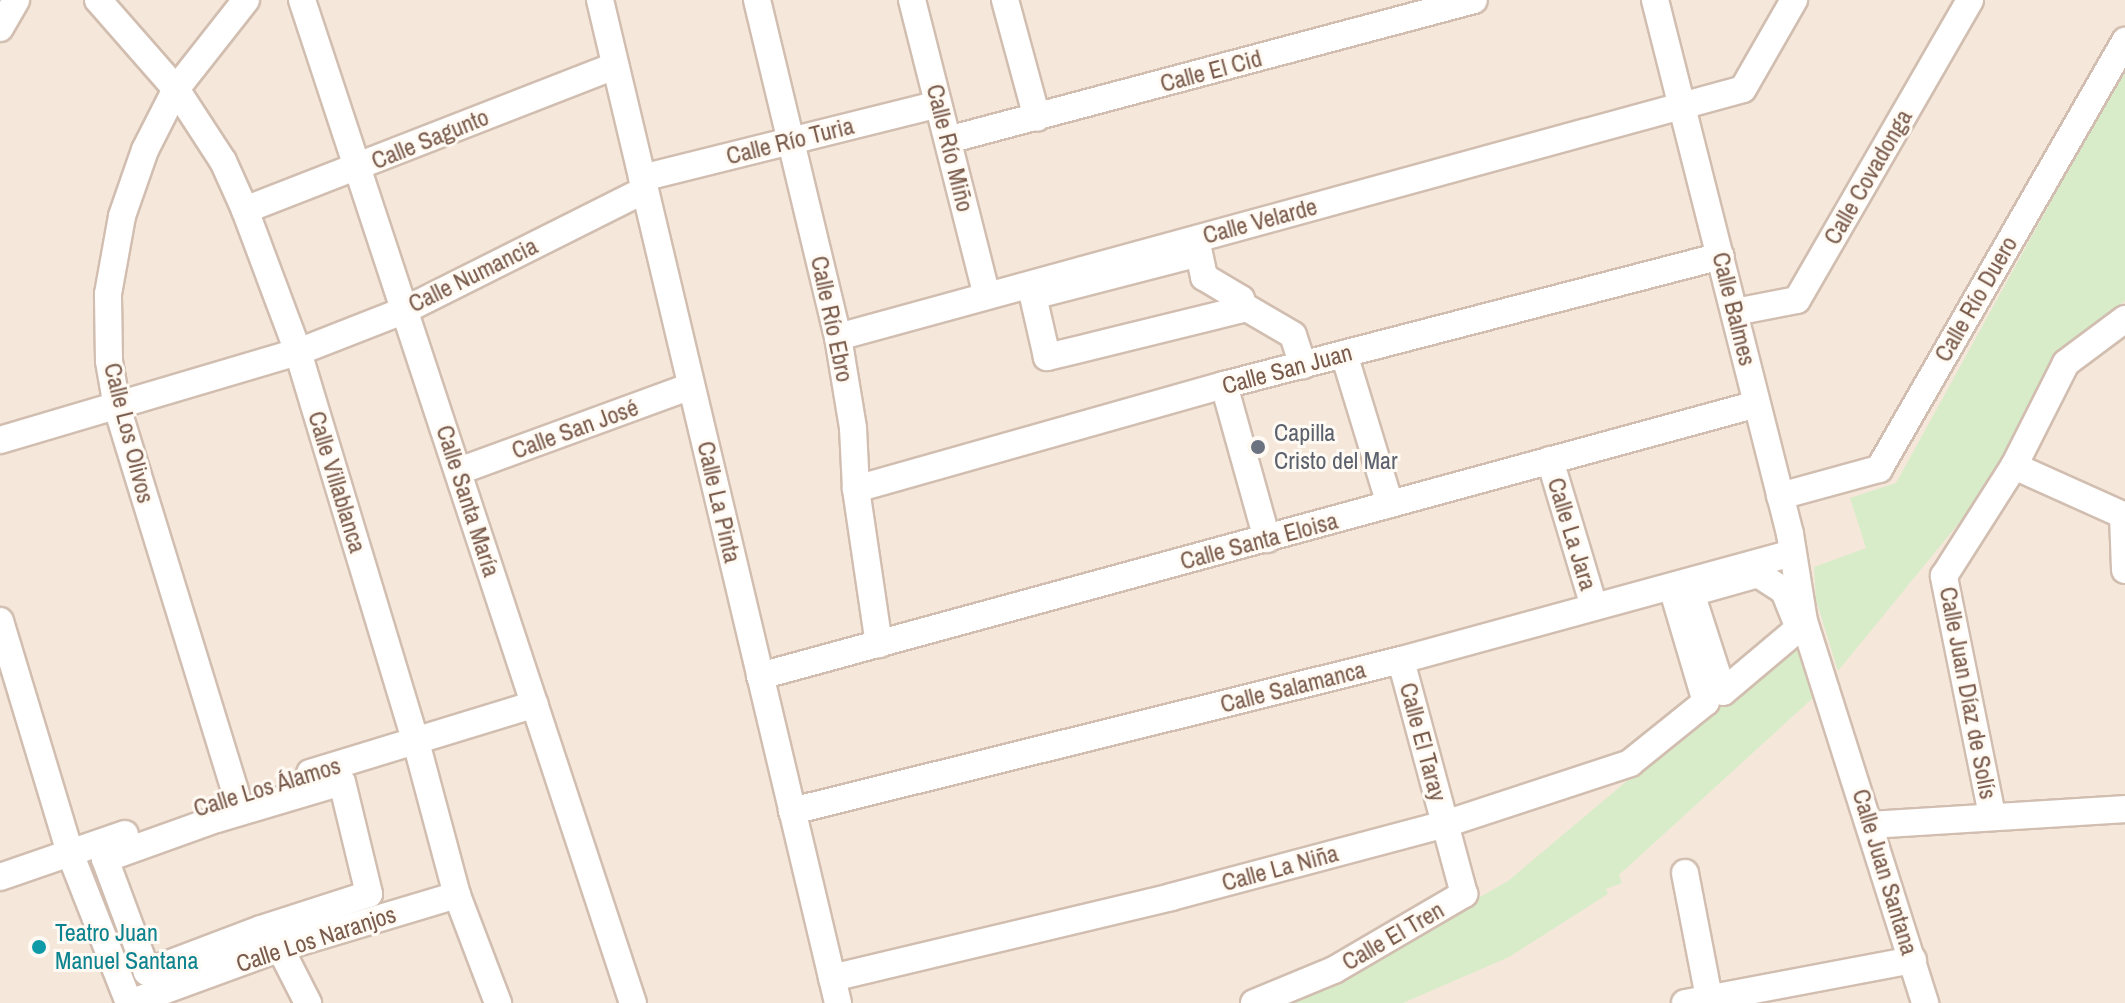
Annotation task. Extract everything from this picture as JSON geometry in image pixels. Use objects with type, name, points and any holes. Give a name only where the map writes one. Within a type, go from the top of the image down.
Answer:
[{"type":"street","points":[[0,28],[16,0]]},
{"type":"street","name":"Calle Villablanca","points":[[98,0],[176,89],[223,161],[245,210],[298,352],[416,742],[457,895],[498,1003]]},
{"type":"street","name":"Calle Los Olivos","points":[[236,794],[117,407],[109,361],[108,294],[122,216],[145,150],[176,89],[246,0]]},
{"type":"street","name":"Calle Santa María","points":[[302,0],[633,1003]]},
{"type":"street","name":"Calle La Pinta","points":[[600,0],[835,990]]},
{"type":"street","name":"Calle Río Ebro","points":[[757,0],[838,337],[853,428],[856,489],[879,644]]},
{"type":"street","name":"Calle Río Miño","points":[[912,0],[987,296]]},
{"type":"street","points":[[1005,0],[1037,118]]},
{"type":"street","name":"Calle El Cid","points":[[948,140],[1474,0]]},
{"type":"street","name":"Calle Balmes","points":[[1655,0],[1780,496],[1804,621],[1825,685]]},
{"type":"street","name":"Calle Velarde","points":[[838,337],[1743,89],[1794,0]]},
{"type":"street","name":"Calle Covadonga","points":[[1735,312],[1797,300],[1970,0]]},
{"type":"street","name":"Calle Río Duero","points":[[1780,496],[1879,469],[2125,41]]},
{"type":"street","name":"Calle Sagunto","points":[[245,210],[615,66]]},
{"type":"street","name":"Calle Río Turia","points":[[643,184],[791,140],[938,104]]},
{"type":"street","name":"Calle Numancia","points":[[0,440],[298,352],[405,310],[643,184]]},
{"type":"street","points":[[1199,253],[1204,277],[1241,299],[1240,304],[1239,310],[1047,357],[1033,296],[1199,253]]},
{"type":"street","name":"Calle San Juan","points":[[856,489],[1224,385],[1721,256]]},
{"type":"street","points":[[1240,304],[1293,335],[1303,365]]},
{"type":"street","name":"Calle Juan Díaz de Solís","points":[[1992,815],[1944,576],[2014,466],[2066,363],[2125,319]]},
{"type":"street","points":[[1344,354],[1390,504]]},
{"type":"street","points":[[1224,385],[1267,539]]},
{"type":"street","name":"Calle San José","points":[[459,471],[691,386]]},
{"type":"street","name":"Calle Santa Eloisa","points":[[760,676],[1757,404]]},
{"type":"street","name":"Calle La Jara","points":[[1550,460],[1594,607]]},
{"type":"street","points":[[2014,466],[2124,515],[2125,570]]},
{"type":"street","name":"Calle Salamanca","points":[[792,811],[1401,660],[1594,607],[1682,590],[1792,553]]},
{"type":"street","points":[[1758,574],[1784,591],[1799,628],[1723,692],[1682,590],[1758,574]]},
{"type":"street","name":"Calle La Niña","points":[[835,990],[1445,824],[1630,763],[1706,702],[1682,590]]},
{"type":"street","points":[[0,621],[70,853],[130,1003]]},
{"type":"street","name":"Calle El Taray","points":[[1401,660],[1445,824]]},
{"type":"street","name":"Calle Juan Santana","points":[[1825,685],[1925,1003]]},
{"type":"street","name":"Calle Los Álamos","points":[[0,877],[236,794],[535,704]]},
{"type":"street","points":[[342,782],[369,894],[261,929],[147,972],[105,859],[217,819],[342,782]]},
{"type":"street","points":[[1871,825],[2125,809]]},
{"type":"street","name":"Calle El Tren","points":[[1254,1003],[1334,970],[1464,894],[1445,824]]},
{"type":"street","points":[[1685,873],[1701,1001],[1913,960]]},
{"type":"street","name":"Calle Los Naranjos","points":[[130,1003],[280,948],[457,895]]},
{"type":"street","points":[[280,948],[308,1003]]},
{"type":"shaded area","points":[[0,0],[2125,0],[2125,1003],[0,1003]]},
{"type":"green space","points":[[2125,67],[2125,301],[2070,341],[2008,463],[1838,671],[1816,600],[1814,567],[1866,548],[1850,498],[1896,483]]},
{"type":"green space","points":[[1797,638],[1814,697],[1619,875],[1622,883],[1606,889],[1608,894],[1509,957],[1403,1003],[1280,1003],[1338,978],[1508,881]]},
{"type":"place","name":"Capilla Cristo del Mar","points":[[1258,447]]},
{"type":"place","name":"Teatro Juan Manuel Santana","points":[[39,947]]}]
